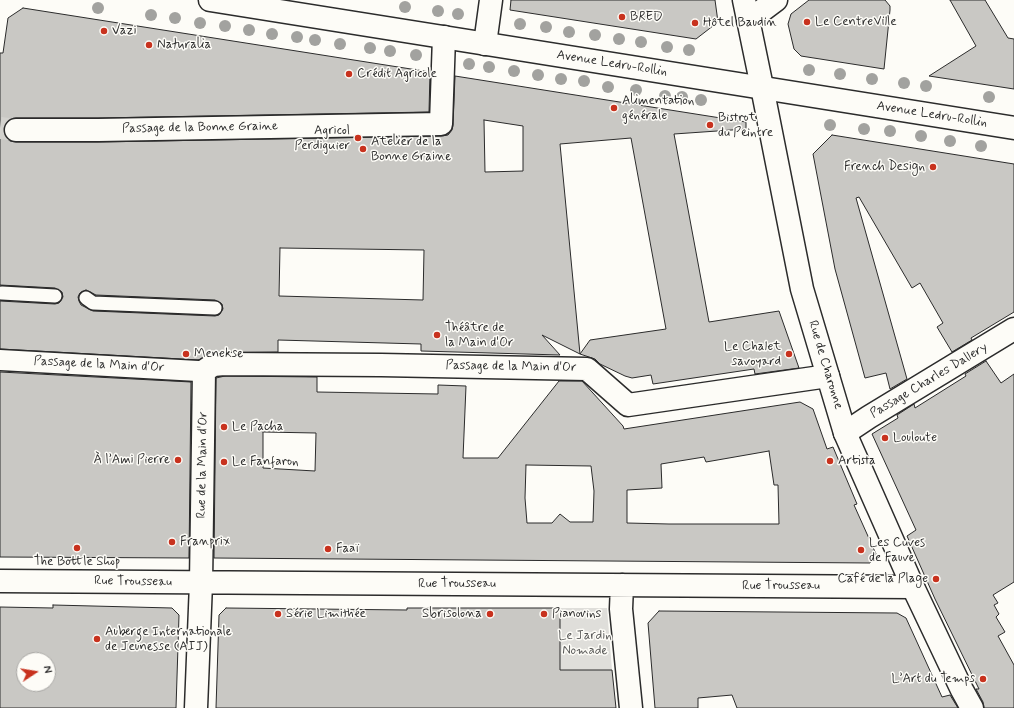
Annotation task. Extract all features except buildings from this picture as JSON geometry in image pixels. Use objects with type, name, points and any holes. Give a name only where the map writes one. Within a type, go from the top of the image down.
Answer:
[{"type":"street","name":"Avenue Ledru-Rollin","points":[[210,0],[1014,128]]},
{"type":"street","points":[[485,44],[491,0]]},
{"type":"street","name":"Rue de Charonne","points":[[744,0],[802,289],[845,433],[913,587],[972,708]]},
{"type":"street","points":[[748,21],[776,0]]},
{"type":"street","name":"Passage de la Bonne Graine","points":[[16,130],[441,124],[444,37]]},
{"type":"street","name":"Passage Charles Dallery","points":[[845,433],[1014,329]]},
{"type":"street","name":"Passage de la Main d'Or","points":[[0,360],[201,371],[214,365],[224,364],[586,369],[628,405],[828,376]]},
{"type":"street","name":"Rue de la Main d'Or","points":[[196,708],[201,583],[201,371]]},
{"type":"street","name":"Rue Trousseau","points":[[0,581],[913,587]]},
{"type":"street","points":[[622,585],[621,609],[631,708]]},
{"type":"lane","points":[[2,294],[54,296]]},
{"type":"lane","points":[[86,298],[93,303],[215,308]]},
{"type":"green space","name":"Le Jardin Nomade","points":[[560,608],[607,608],[612,670],[560,670]]},
{"type":"tunnel","points":[[0,128],[16,130]]},
{"type":"place","name":"BRED","points":[[622,17]]},
{"type":"place","name":"Le CentreVille","points":[[807,22]]},
{"type":"place","name":"Hôtel Baudin","points":[[695,23]]},
{"type":"place","name":"Vazi","points":[[104,31]]},
{"type":"place","name":"Naturalia","points":[[149,45]]},
{"type":"place","name":"Crédit Agricole","points":[[349,74]]},
{"type":"place","name":"Alimentation générale","points":[[614,108]]},
{"type":"place","name":"Bistrot du Peintre","points":[[710,125]]},
{"type":"place","name":"Agricol Perdiguier","points":[[358,138]]},
{"type":"place","name":"Atelier de la Bonne Graine","points":[[363,149]]},
{"type":"place","name":"French Design","points":[[933,167]]},
{"type":"place","name":"Théâtre de la Main d'Or","points":[[437,335]]},
{"type":"place","name":"Menekse","points":[[186,354]]},
{"type":"place","name":"Le Chalet savoyard","points":[[789,354]]},
{"type":"place","name":"Le Pacha","points":[[224,427]]},
{"type":"place","name":"Louloute","points":[[885,438]]},
{"type":"place","name":"À l’Ami Pierre","points":[[178,460]]},
{"type":"place","name":"Artista","points":[[830,461]]},
{"type":"place","name":"Le Fanfaron","points":[[224,462]]},
{"type":"place","name":"Franprix","points":[[172,542]]},
{"type":"place","name":"The Bottle Shop","points":[[77,548]]},
{"type":"place","name":"Faaï","points":[[328,549]]},
{"type":"place","name":"Les Cuves de Fauve","points":[[861,550]]},
{"type":"place","name":"Café de la Plage","points":[[936,579]]},
{"type":"place","name":"Série Limithée","points":[[278,614]]},
{"type":"place","name":"Sbrisolona","points":[[490,614]]},
{"type":"place","name":"Pianovins","points":[[544,614]]},
{"type":"place","name":"Auberge Internationale de Jeunesse (AIJ)","points":[[97,639]]},
{"type":"place","name":"L’Art du Temps","points":[[983,679]]}]
